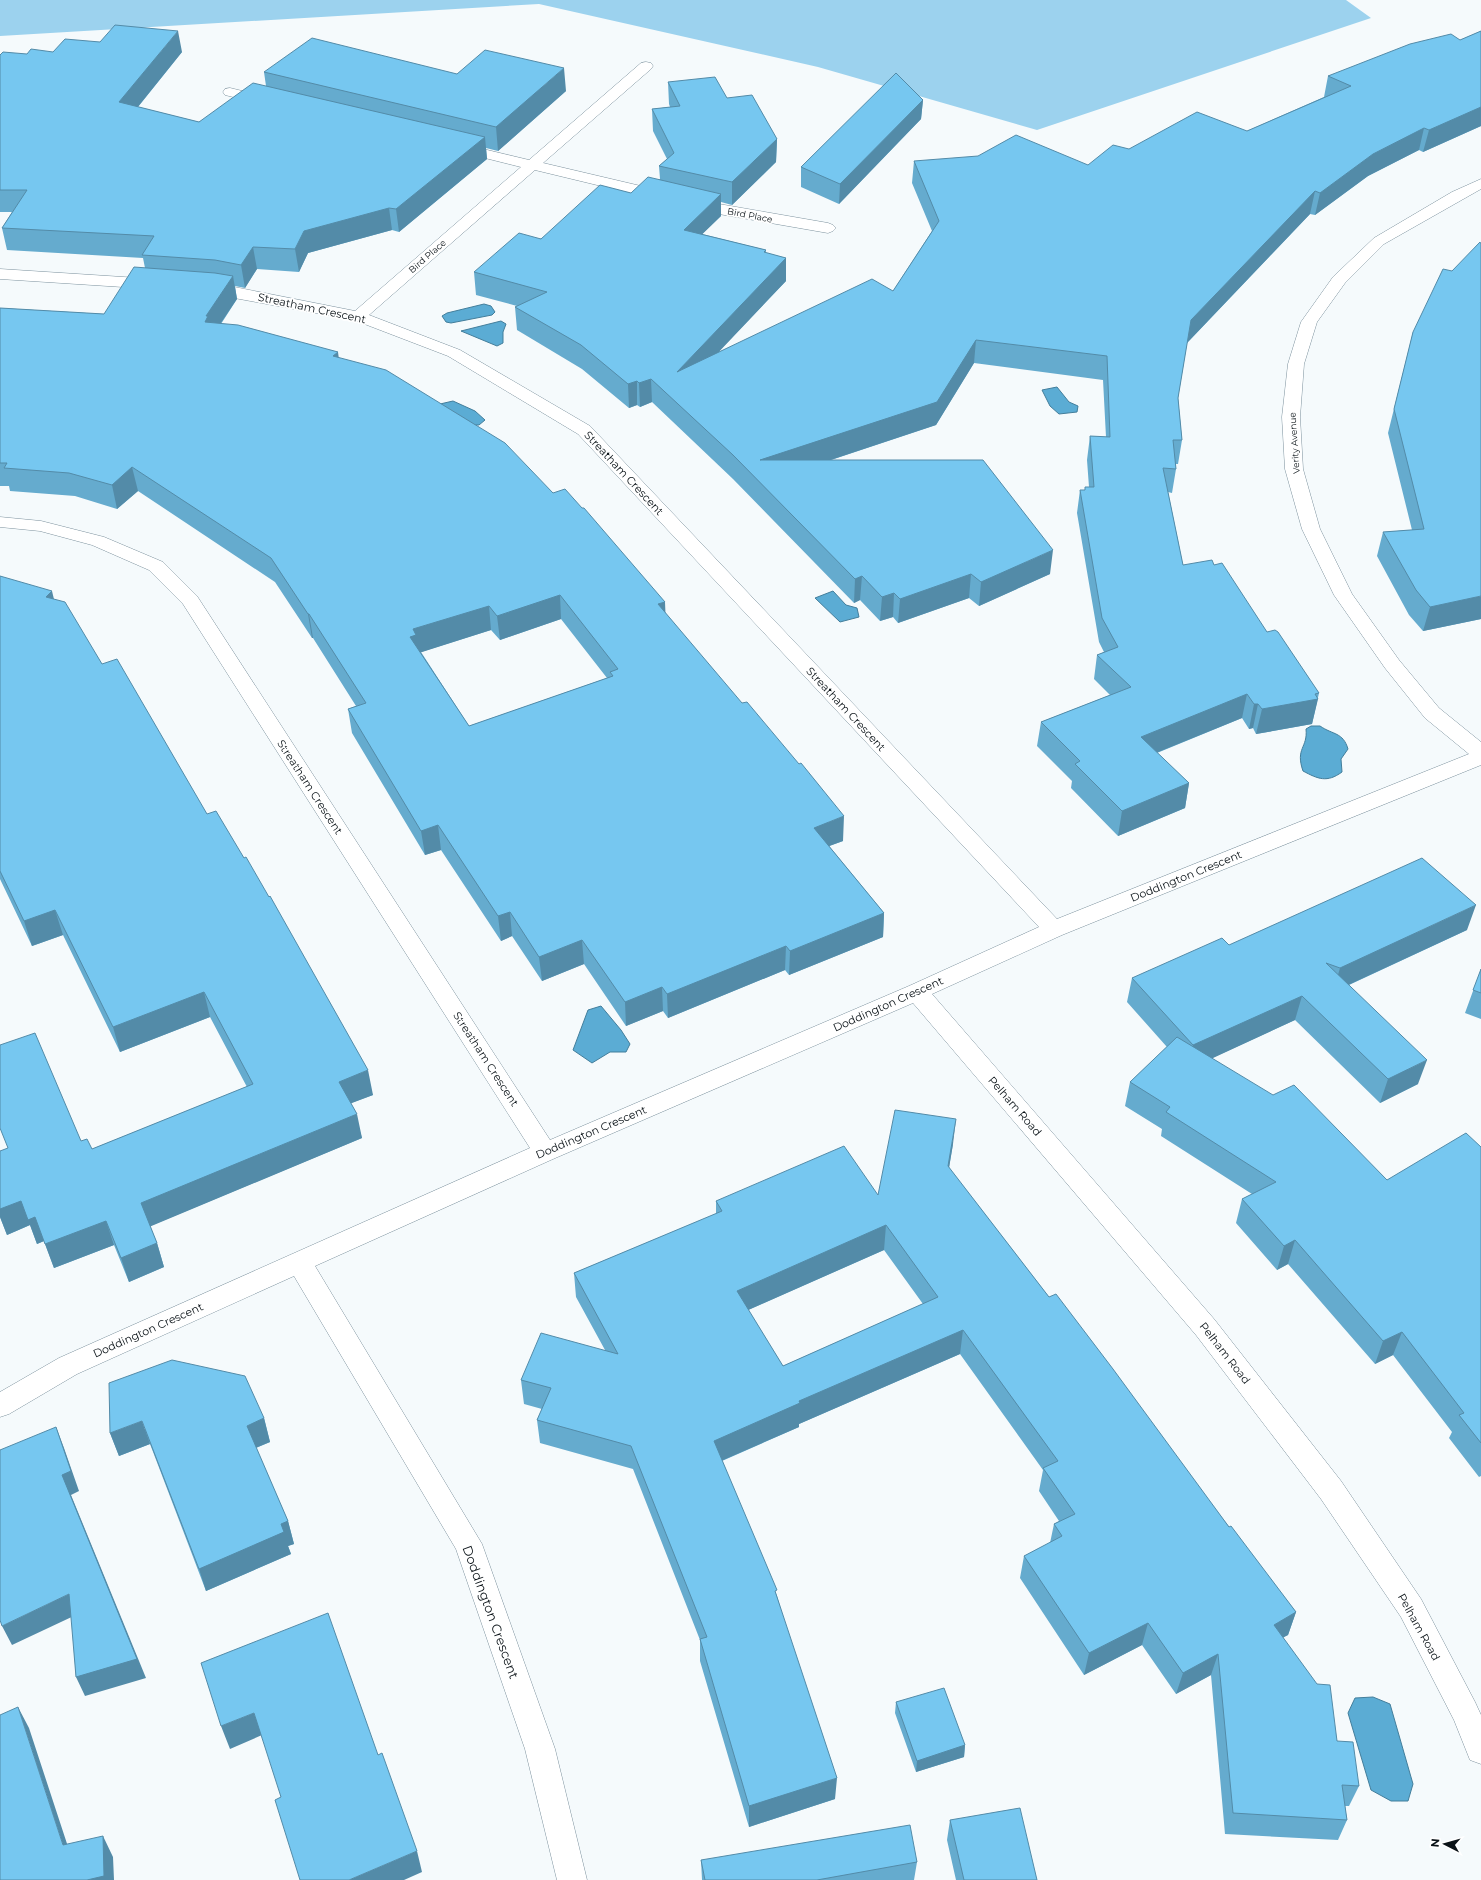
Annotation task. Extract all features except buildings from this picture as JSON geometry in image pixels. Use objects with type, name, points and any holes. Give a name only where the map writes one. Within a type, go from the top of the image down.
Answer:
[{"type":"street","name":"Bird Place","points":[[358,316],[646,66]]},
{"type":"street","points":[[230,92],[276,103]]},
{"type":"street","name":"Bird Place","points":[[447,144],[713,208],[828,228]]},
{"type":"street","name":"Verity Avenue","points":[[1481,184],[1457,195],[1379,241],[1339,280],[1309,322],[1296,364],[1291,417],[1294,469],[1310,529],[1343,595],[1392,664],[1432,713],[1481,753]]},
{"type":"street","name":"Streatham Crescent","points":[[0,274],[219,289],[358,316],[454,353],[584,430],[1054,929]]},
{"type":"street","name":"Streatham Crescent","points":[[0,522],[41,526],[105,544],[156,566],[190,600],[545,1152]]},
{"type":"street","name":"Doddington Crescent","points":[[0,1406],[68,1366],[545,1152],[918,992],[1054,929],[1481,757]]},
{"type":"street","name":"Pelham Road","points":[[918,992],[1205,1327],[1331,1490],[1411,1608],[1465,1712],[1481,1750]]},
{"type":"street","name":"Doddington Crescent","points":[[300,1262],[468,1544],[540,1749],[572,1880]]},
{"type":"shaded area","points":[[0,0],[1346,0],[1371,18],[1037,130],[818,67],[539,4],[0,36]]},
{"type":"shaded area","points":[[484,304],[491,306],[495,312],[492,315],[451,323],[446,322],[442,316],[447,313]]},
{"type":"shaded area","points":[[501,321],[506,324],[503,332],[503,343],[497,346],[461,331]]},
{"type":"shaded area","points":[[1057,387],[1069,402],[1078,406],[1077,412],[1059,414],[1050,406],[1042,390]]},
{"type":"shaded area","points":[[453,401],[475,411],[485,420],[479,425],[469,425],[440,404]]},
{"type":"shaded area","points":[[833,591],[846,605],[857,608],[859,617],[840,622],[815,598]]},
{"type":"shaded area","points":[[1311,726],[1320,726],[1337,734],[1346,744],[1348,749],[1341,759],[1342,772],[1332,778],[1322,779],[1303,771],[1300,757],[1305,740],[1306,729]]},
{"type":"shaded area","points":[[601,1006],[621,1030],[630,1044],[626,1052],[610,1052],[592,1063],[573,1050],[588,1010]]},
{"type":"shaded area","points":[[1373,1697],[1390,1704],[1413,1784],[1408,1801],[1391,1801],[1371,1790],[1348,1713],[1355,1698]]}]
